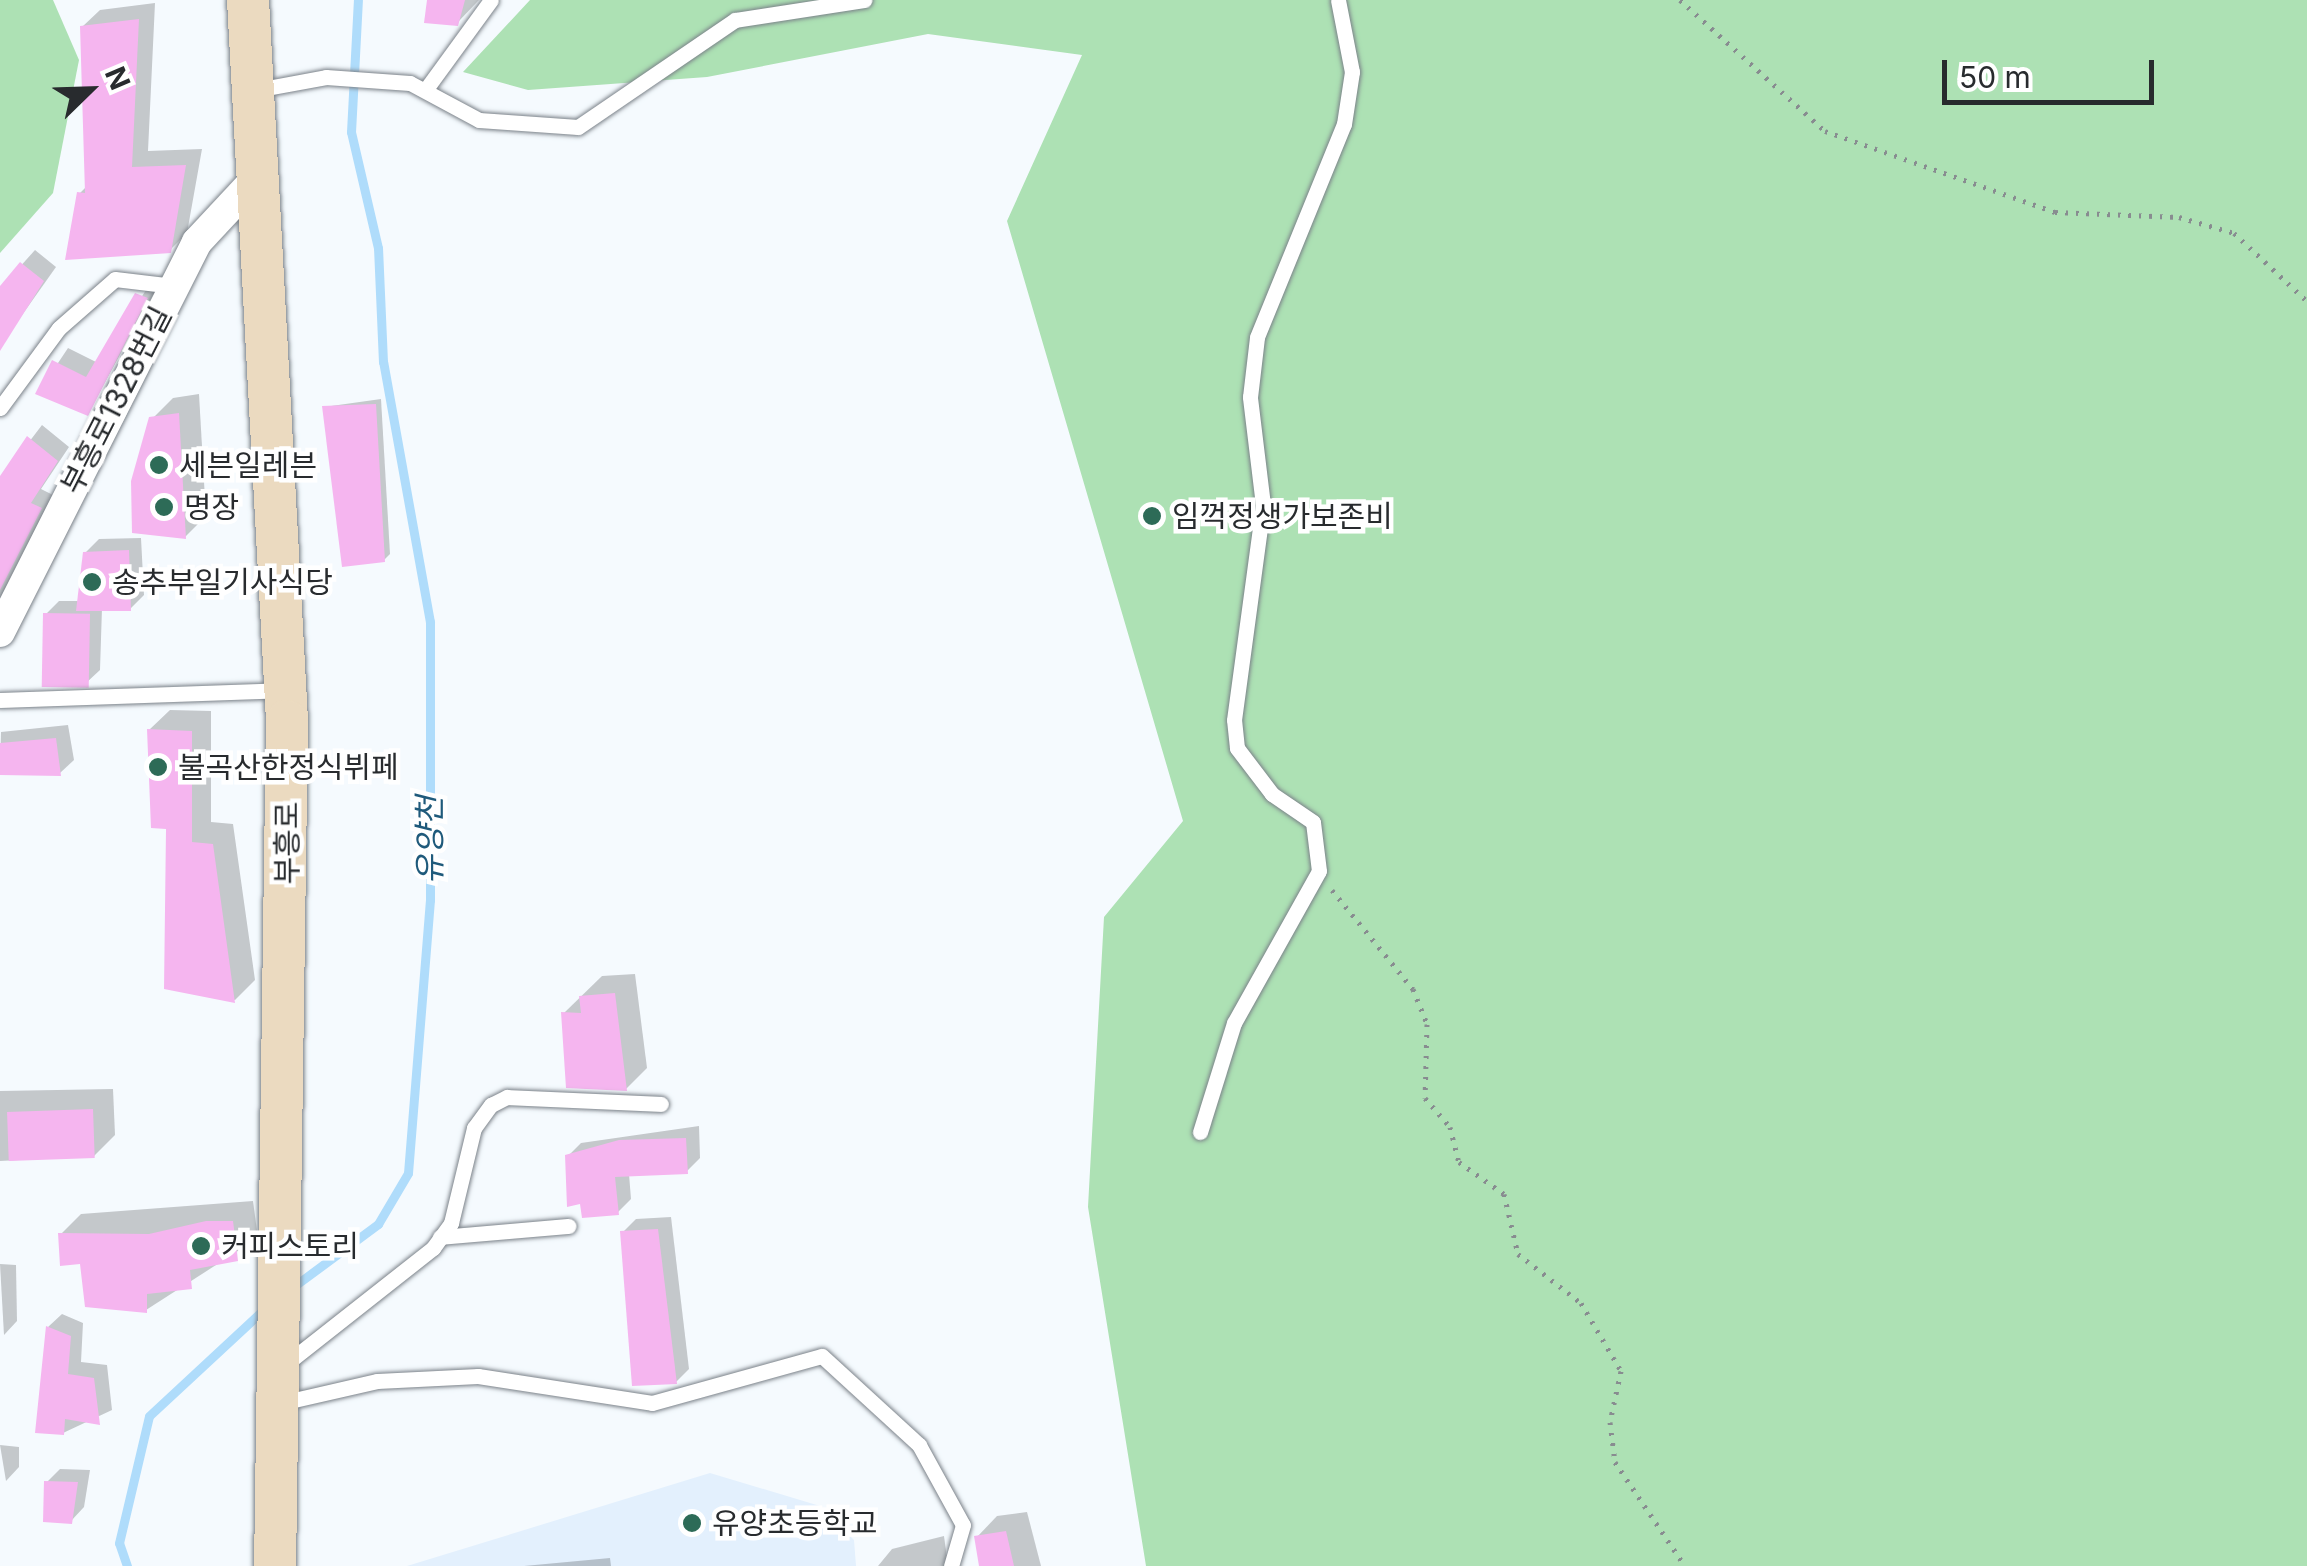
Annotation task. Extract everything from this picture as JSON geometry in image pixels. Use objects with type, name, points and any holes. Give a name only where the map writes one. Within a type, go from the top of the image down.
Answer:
[{"type":"main road","name":"부흥로","points":[[243,2],[286,690],[275,1566]]},
{"type":"street","name":"부흥로1328번길","points":[[3,617],[197,242],[253,182]]},
{"type":"lane","points":[[418,86],[491,0]]},
{"type":"lane","points":[[248,92],[326,76],[418,86],[480,120],[578,127],[735,20],[864,0]]},
{"type":"lane","points":[[1200,1132],[1234,1023],[1319,870],[1313,822],[1272,794],[1237,748],[1234,720],[1263,504],[1250,397],[1257,337],[1344,124],[1352,72],[1338,0]]},
{"type":"lane","points":[[0,408],[59,328],[116,279],[174,286]]},
{"type":"lane","points":[[0,700],[286,690]]},
{"type":"lane","points":[[280,1371],[440,1237],[474,1128],[491,1105],[507,1096],[661,1104]]},
{"type":"lane","points":[[440,1237],[570,1226]]},
{"type":"lane","points":[[280,1371],[377,1380],[478,1376],[652,1403],[822,1356],[920,1445],[963,1525],[951,1566]]},
{"type":"path","points":[[1680,0],[1824,131],[2055,212],[2179,217],[2234,233],[2307,301]]},
{"type":"path","points":[[1319,870],[1364,939],[1413,989],[1427,1024],[1425,1098],[1450,1127],[1459,1162],[1504,1194],[1518,1254],[1581,1304],[1621,1371],[1610,1422],[1615,1462],[1685,1566]]},
{"type":"shaded area","name":"유양초등학교","points":[[710,1473],[820,1506],[854,1540],[856,1566],[407,1566]]},
{"type":"green space","points":[[0,0],[53,0],[79,60],[53,193],[0,253]]},
{"type":"green space","points":[[530,0],[2307,0],[2307,1566],[1146,1566],[1088,1207],[1104,917],[1183,821],[1007,221],[1082,55],[928,34],[707,77],[528,90],[463,72]]},
{"type":"building","points":[[427,0],[465,0],[458,26],[424,23]]},
{"type":"building","points":[[139,19],[132,167],[186,165],[171,253],[65,260],[77,192],[85,193],[80,26]]},
{"type":"building","points":[[20,262],[44,281],[0,351],[0,286]]},
{"type":"building","points":[[135,293],[148,298],[88,416],[35,394],[52,360],[86,377]]},
{"type":"building","points":[[376,404],[385,562],[342,567],[322,406]]},
{"type":"building","points":[[179,413],[186,539],[132,533],[131,481],[149,417]]},
{"type":"building","points":[[27,436],[58,461],[31,503],[42,508],[0,590],[0,476]]},
{"type":"building","points":[[129,550],[131,611],[76,611],[83,552]]},
{"type":"building","points":[[43,613],[90,614],[89,688],[42,687]]},
{"type":"building","points":[[147,729],[192,731],[192,842],[213,844],[235,1003],[164,989],[166,829],[151,828]]},
{"type":"building","points":[[56,738],[61,776],[0,775],[0,743]]},
{"type":"building","points":[[615,993],[627,1091],[566,1088],[561,1012],[581,1013],[579,996]]},
{"type":"building","points":[[93,1109],[95,1158],[9,1161],[7,1112]]},
{"type":"building","points":[[686,1138],[688,1174],[615,1177],[619,1215],[582,1218],[580,1204],[567,1207],[565,1155],[619,1140]]},
{"type":"building","points":[[206,1221],[233,1221],[238,1261],[190,1270],[192,1289],[147,1294],[147,1313],[85,1307],[80,1264],[60,1266],[58,1233],[149,1234]]},
{"type":"building","points":[[658,1229],[677,1384],[632,1386],[620,1231]]},
{"type":"building","points":[[46,1326],[71,1336],[68,1374],[94,1378],[100,1425],[65,1419],[64,1435],[35,1433]]},
{"type":"building","points":[[44,1481],[78,1482],[72,1524],[43,1522]]},
{"type":"building","points":[[1006,1531],[1014,1566],[979,1566],[974,1536]]},
{"type":"waterway","name":"유양천","points":[[293,1287],[378,1224],[408,1173],[430,900],[430,622],[383,362],[378,248],[351,132],[358,0]]},
{"type":"waterway","name":"유양천","points":[[127,1566],[119,1543],[149,1416],[264,1309]]},
{"type":"place","name":"세븐일레븐","points":[[159,465]]},
{"type":"place","name":"명장","points":[[164,507]]},
{"type":"place","name":"임꺽정생가보존비","points":[[1152,516]]},
{"type":"place","name":"송추부일기사식당","points":[[92,582]]},
{"type":"place","name":"불곡산한정식뷔페","points":[[158,767]]},
{"type":"place","name":"커피스토리","points":[[201,1246]]},
{"type":"place","name":"유양초등학교","points":[[692,1523]]}]
